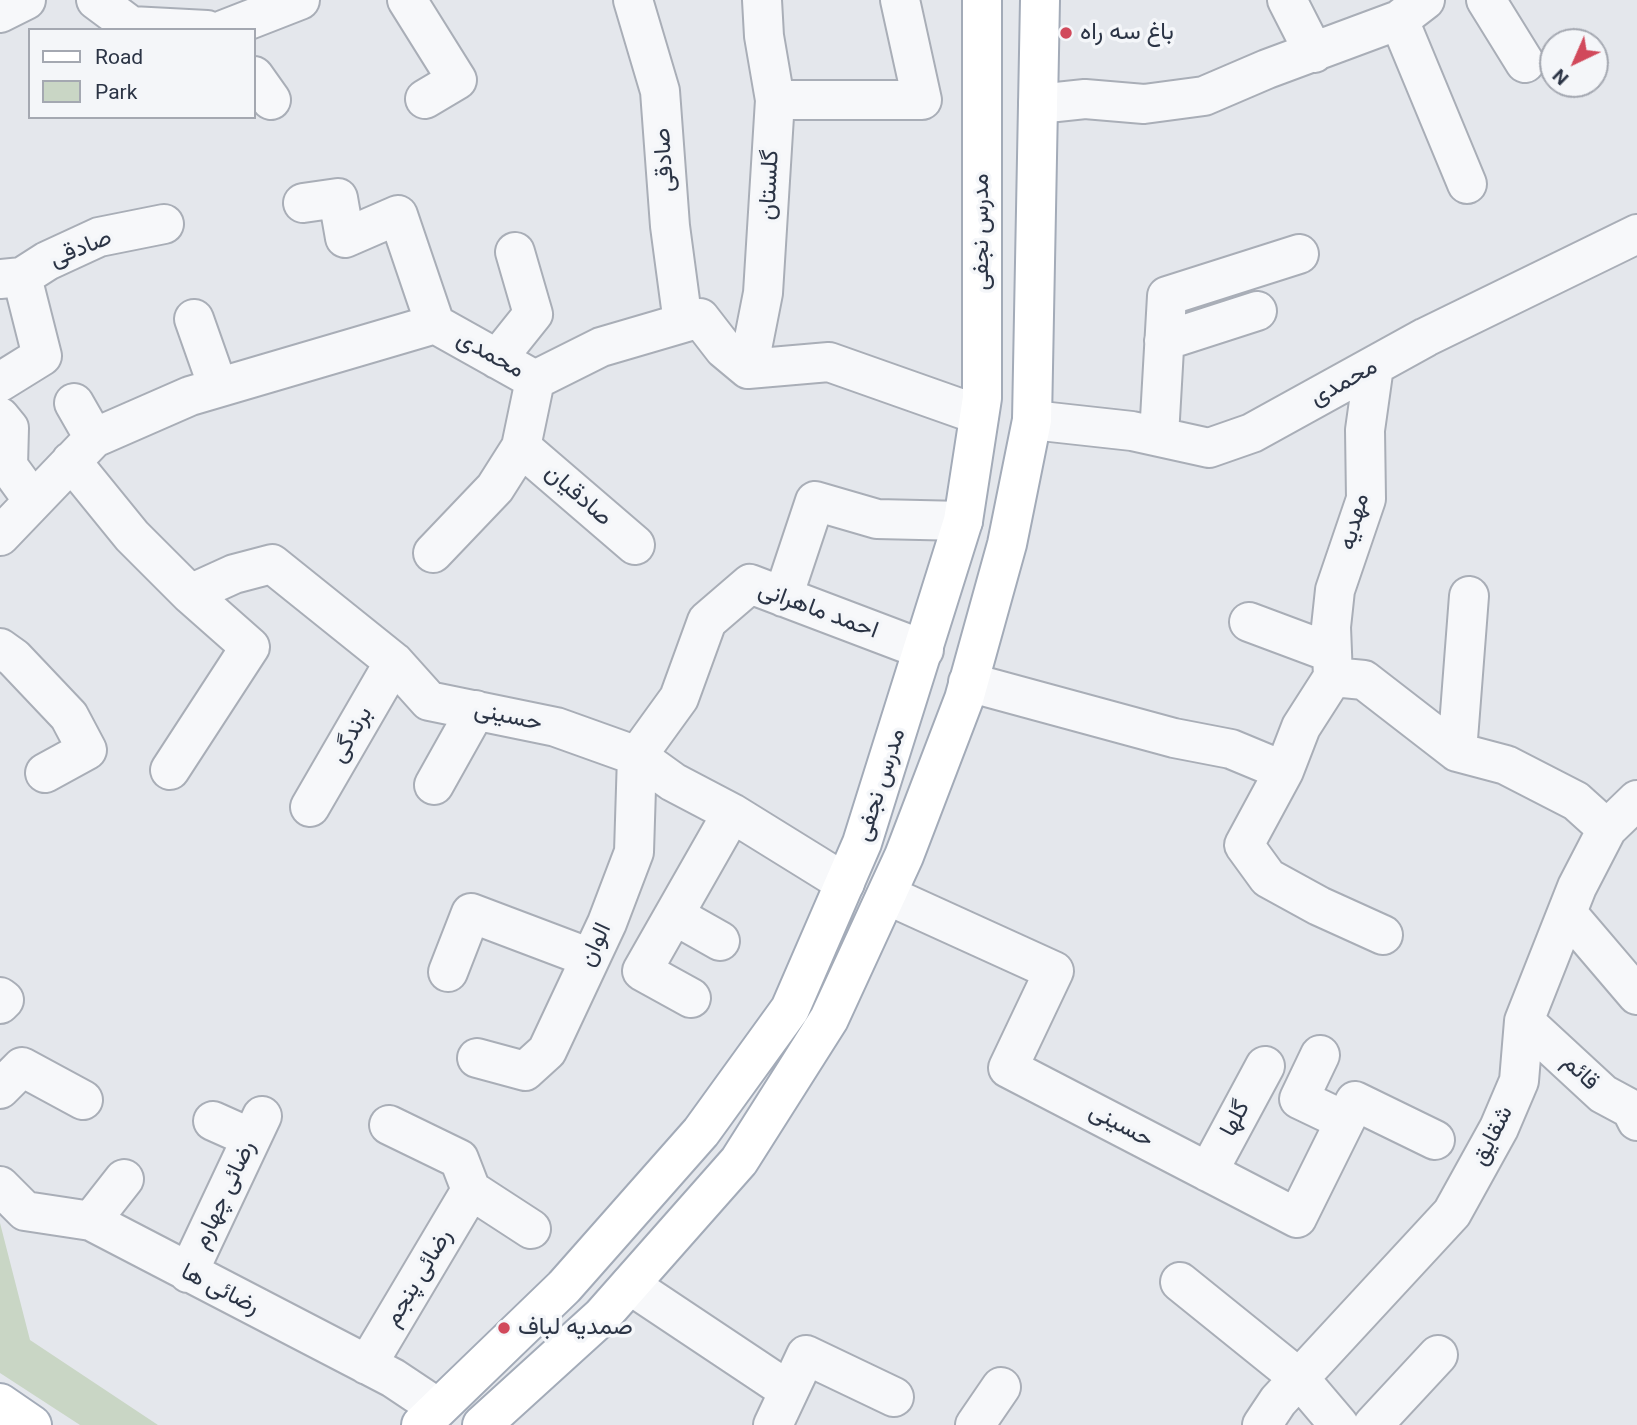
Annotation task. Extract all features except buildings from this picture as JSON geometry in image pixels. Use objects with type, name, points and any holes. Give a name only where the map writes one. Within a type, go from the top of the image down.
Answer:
[{"type":"main road","name":"مدرس نجفی","points":[[429,1417],[564,1287],[701,1132],[790,1009],[862,843],[963,521],[982,398],[982,0]]},
{"type":"main road","name":"مدرس نجفی","points":[[482,1425],[602,1317],[739,1161],[829,1019],[909,844],[968,682],[1007,544],[1032,420],[1040,0]]},
{"type":"main road","points":[[0,1404],[32,1425]]},
{"type":"street","points":[[0,13],[26,0]]},
{"type":"street","points":[[96,0],[131,26],[169,28]]},
{"type":"street","points":[[228,28],[300,0]]},
{"type":"street","points":[[407,0],[457,80],[425,99]]},
{"type":"street","name":"صادقی","points":[[633,0],[660,92],[670,226],[683,323]]},
{"type":"street","name":"گلستان","points":[[748,369],[763,293],[775,100],[764,36],[762,0]]},
{"type":"street","points":[[775,100],[922,100],[900,0]]},
{"type":"street","points":[[1287,0],[1314,53]]},
{"type":"street","points":[[1486,0],[1525,63]]},
{"type":"street","points":[[1038,104],[1085,99],[1144,104],[1204,96],[1314,53],[1412,10],[1467,184]]},
{"type":"street","points":[[303,203],[338,198],[345,238],[398,215],[435,324]]},
{"type":"street","name":"صادقی","points":[[11,278],[99,237],[164,224]]},
{"type":"street","name":"محمدی","points":[[1032,420],[1159,436],[1209,448],[1252,433],[1374,366],[1637,234]]},
{"type":"street","points":[[497,359],[533,314],[515,252]]},
{"type":"street","points":[[1159,436],[1167,296],[1299,254]]},
{"type":"street","points":[[0,382],[42,356],[11,278]]},
{"type":"street","points":[[1164,341],[1257,311]]},
{"type":"street","points":[[683,323],[700,318],[724,349],[748,369],[829,362],[979,415]]},
{"type":"street","points":[[194,319],[218,387]]},
{"type":"street","name":"محمدی","points":[[83,449],[190,396],[435,324],[536,380],[601,347],[683,323]]},
{"type":"street","name":"مهدیه","points":[[1332,665],[1331,627],[1335,590],[1366,499],[1365,430],[1374,366]]},
{"type":"street","points":[[433,553],[495,488],[521,447],[536,380]]},
{"type":"street","points":[[74,403],[83,449],[132,536],[190,594],[250,647],[170,770]]},
{"type":"street","points":[[0,417],[9,428],[8,466],[32,499]]},
{"type":"street","name":"صادقیان","points":[[521,447],[635,545]]},
{"type":"street","points":[[0,536],[32,499],[83,449]]},
{"type":"street","points":[[783,597],[815,501],[877,519],[963,521]]},
{"type":"street","name":"حسینی","points":[[190,594],[234,574],[272,564],[394,662],[429,701],[556,727],[638,756],[673,782],[732,814],[845,883]]},
{"type":"street","name":"احمد ماهرانی","points":[[638,756],[679,698],[707,621],[750,584],[924,650]]},
{"type":"street","points":[[1457,752],[1469,596]]},
{"type":"street","points":[[1249,622],[1364,680],[1457,752],[1506,765],[1576,801],[1607,829]]},
{"type":"street","points":[[0,648],[15,658],[69,716],[87,750],[45,773]]},
{"type":"street","name":"برندگی","points":[[310,807],[394,662]]},
{"type":"street","points":[[1332,665],[1301,727],[1284,771],[1244,845],[1268,878],[1319,906],[1383,935]]},
{"type":"street","points":[[968,682],[1174,738],[1231,749],[1284,771]]},
{"type":"street","points":[[433,785],[476,710]]},
{"type":"street","name":"الوان","points":[[477,1058],[525,1071],[547,1051],[590,958],[634,852],[638,756]]},
{"type":"street","name":"شقایق","points":[[1262,1425],[1299,1378],[1452,1213],[1499,1128],[1519,1081],[1524,1021],[1567,913],[1607,829],[1637,800]]},
{"type":"street","points":[[691,998],[642,971],[732,814]]},
{"type":"street","name":"حسینی","points":[[887,895],[1054,971],[1008,1068],[1297,1218],[1355,1101],[1436,1140]]},
{"type":"street","points":[[1567,913],[1637,995]]},
{"type":"street","points":[[448,972],[471,914],[590,958]]},
{"type":"street","points":[[674,915],[720,941]]},
{"type":"street","points":[[0,996],[4,1000],[0,1004]]},
{"type":"street","name":"قائم","points":[[1524,1021],[1603,1094],[1631,1109],[1637,1121]]},
{"type":"street","points":[[1320,1055],[1298,1099],[1345,1121]]},
{"type":"street","name":"گلها","points":[[1208,1172],[1265,1066]]},
{"type":"street","points":[[0,1089],[22,1067],[83,1100]]},
{"type":"street","name":"رضائی چهارم","points":[[188,1273],[257,1127],[213,1121]]},
{"type":"street","points":[[389,1125],[459,1159],[471,1190],[531,1229]]},
{"type":"street","points":[[91,1221],[124,1179]]},
{"type":"street","name":"رضائی ها","points":[[0,1186],[25,1211],[91,1221],[393,1378],[429,1417]]},
{"type":"street","name":"رضائی پنجم","points":[[368,1365],[471,1190]]},
{"type":"street","points":[[1180,1282],[1299,1378],[1339,1425]]},
{"type":"street","points":[[630,1285],[789,1391]]},
{"type":"street","points":[[774,1425],[806,1355],[894,1397]]},
{"type":"street","points":[[1373,1425],[1438,1355]]},
{"type":"street","points":[[975,1425],[1001,1387]]},
{"type":"green space","points":[[0,1223],[30,1340],[158,1425],[80,1425],[0,1373]]},
{"type":"place","name":"باغ سه راه","points":[[1066,33]]},
{"type":"place","name":"صمدیه لباف","points":[[504,1328]]}]
